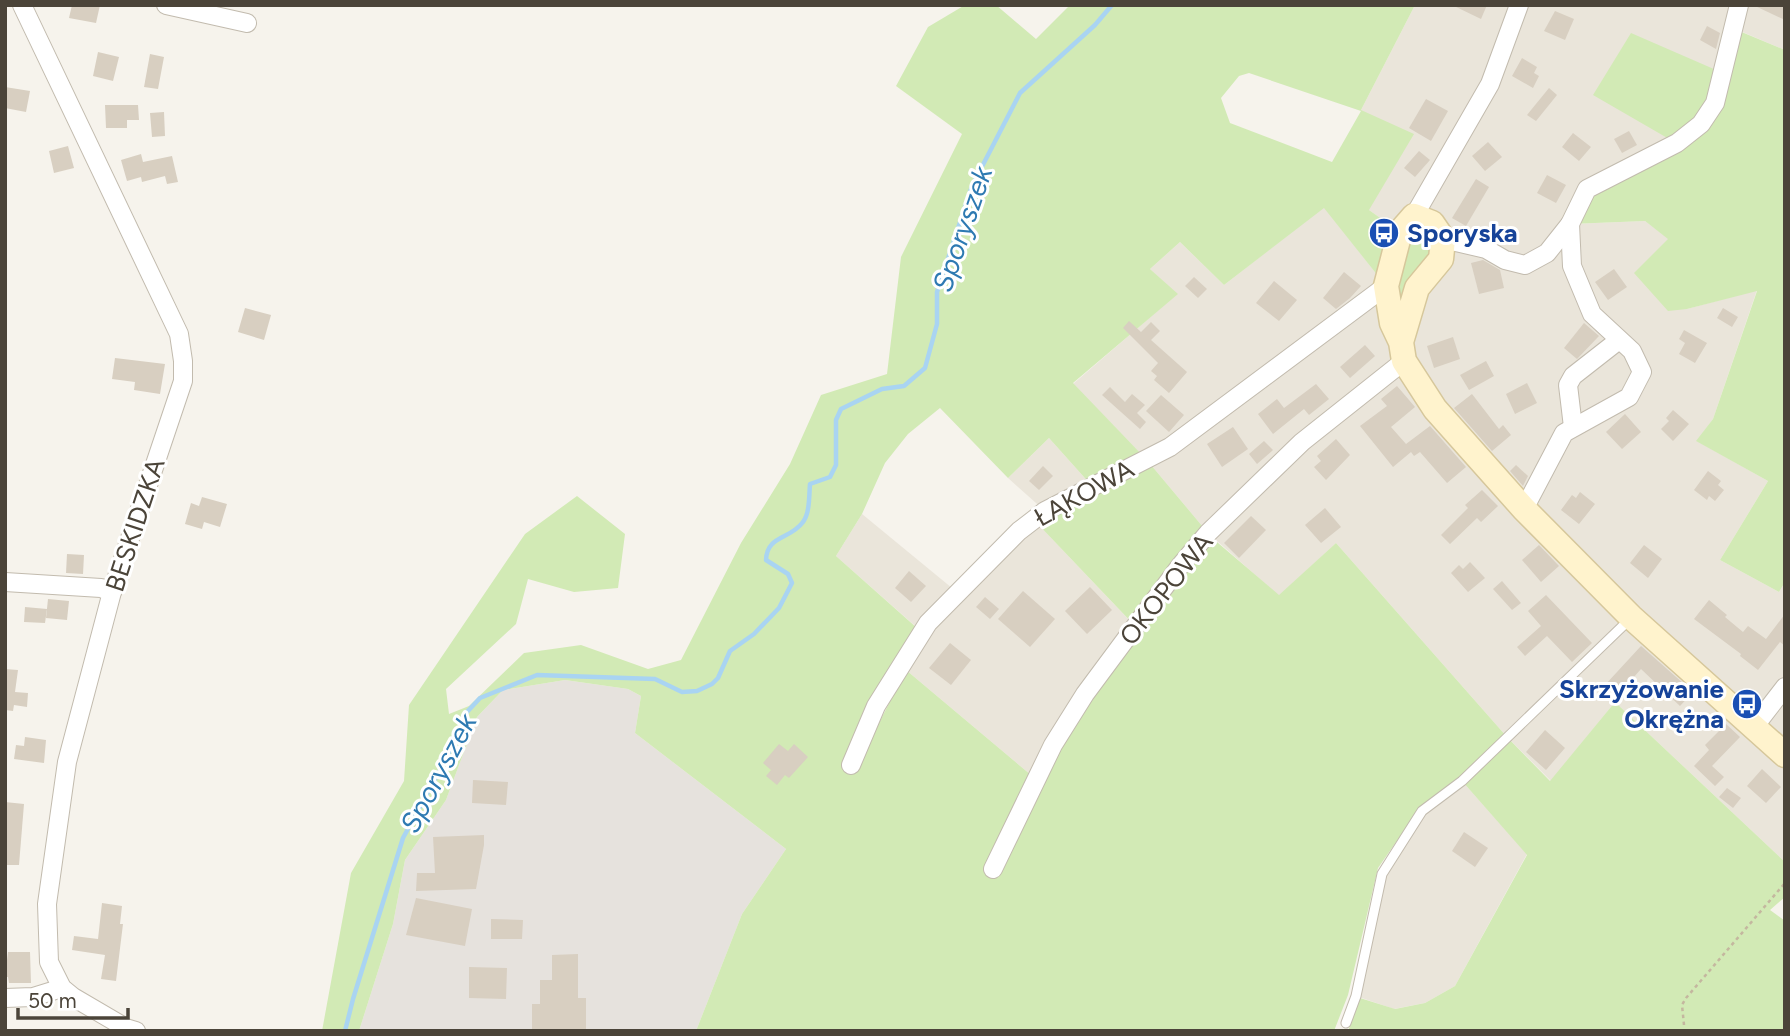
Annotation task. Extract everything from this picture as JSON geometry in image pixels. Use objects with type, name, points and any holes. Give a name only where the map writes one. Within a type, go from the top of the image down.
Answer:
[{"type":"street","name":"BESKIDZKA","points":[[22,5],[179,334],[183,361],[183,381],[112,592],[67,762],[47,904],[49,962],[62,988]]},
{"type":"street","points":[[166,5],[247,23]]},
{"type":"street","points":[[1520,5],[1490,84],[1414,216],[1399,232],[1386,286],[1392,323],[1402,352],[1435,409],[1524,509],[1631,618],[1785,755]]},
{"type":"street","points":[[1443,239],[1486,249],[1505,260],[1525,265],[1547,253],[1570,224],[1587,189],[1677,143],[1709,114],[1724,73],[1739,5]]},
{"type":"street","points":[[1402,352],[1417,288],[1441,259],[1443,239],[1432,223],[1414,216]]},
{"type":"street","points":[[1524,509],[1564,433],[1629,397],[1643,372],[1632,351],[1592,314],[1572,266],[1570,224]]},
{"type":"street","name":"ŁĄKOWA","points":[[851,765],[876,706],[928,623],[1019,531],[1045,511],[1170,447],[1386,286]]},
{"type":"street","points":[[1573,427],[1568,385],[1573,376],[1619,340]]},
{"type":"street","name":"OKOPOWA","points":[[993,869],[1060,734],[1085,694],[1180,566],[1208,533],[1301,442],[1402,352]]},
{"type":"street","points":[[5,582],[101,588],[112,592]]},
{"type":"street","points":[[1754,727],[1785,687]]},
{"type":"street","points":[[5,998],[33,997],[62,988],[126,1028],[136,1031]]},
{"type":"lane","points":[[1346,1023],[1356,996],[1382,874],[1422,811],[1462,781],[1631,618]]},
{"type":"path","points":[[1684,1025],[1682,1016],[1686,998],[1785,883]]},
{"type":"shaded area","points":[[1415,5],[1785,5],[1785,50],[1733,28],[1724,73],[1677,143],[1571,224],[1645,221],[1669,239],[1687,309],[1757,290],[1713,419],[1697,441],[1768,481],[1720,560],[1779,592],[1785,582],[1785,862],[1615,702],[1551,781],[1507,737],[1336,543],[1279,596],[1208,533],[1146,459],[1073,384],[1177,294],[1150,269],[1180,242],[1224,285],[1324,207],[1386,286],[1392,323],[1432,223],[1400,232],[1369,210],[1361,110]]},
{"type":"shaded area","points":[[1049,438],[1092,486],[1045,511],[1008,478]]},
{"type":"shaded area","points":[[862,514],[958,593],[922,632],[836,556]]},
{"type":"shaded area","points":[[1037,523],[1132,623],[1031,775],[906,670],[936,624]]},
{"type":"shaded area","points":[[565,680],[628,689],[641,696],[635,733],[786,849],[742,914],[696,1031],[359,1031],[393,924],[405,860],[446,800],[477,717],[503,690]]},
{"type":"shaded area","points":[[1462,781],[1527,854],[1455,986],[1425,1003],[1394,1009],[1356,996],[1382,874],[1422,811]]},
{"type":"green space","points":[[965,5],[996,5],[1036,39],[1067,5],[1415,5],[1361,110],[1414,134],[1369,210],[1400,232],[1386,286],[1324,208],[1224,285],[1180,242],[1150,269],[1178,294],[1073,383],[1146,459],[1208,533],[1135,626],[1034,520],[1092,486],[1049,438],[1008,478],[940,408],[908,434],[885,463],[862,514],[836,556],[917,628],[854,772],[906,670],[1031,775],[1056,748],[1088,699],[1211,537],[1279,595],[1336,543],[1507,737],[1550,781],[1615,702],[1785,862],[1785,897],[1770,910],[1785,921],[1785,1031],[1348,1031],[1360,998],[1395,1009],[1425,1003],[1455,986],[1527,855],[1462,781],[1419,809],[1378,868],[1348,995],[1334,1031],[696,1031],[742,914],[786,849],[635,733],[641,696],[628,689],[565,680],[503,690],[477,717],[446,800],[405,860],[393,924],[359,1031],[322,1031],[351,873],[404,781],[409,705],[525,534],[577,496],[625,534],[618,588],[574,592],[528,579],[516,624],[446,689],[449,714],[469,706],[524,653],[581,645],[648,669],[681,660],[741,543],[790,464],[821,395],[887,374],[901,257],[962,134],[896,86],[928,27]],"holes":[[[1249,73],[1361,111],[1332,162],[1230,123],[1221,98],[1239,76]]]},
{"type":"green space","points":[[1732,28],[1785,50],[1785,582],[1779,592],[1720,560],[1768,481],[1696,441],[1713,419],[1757,291],[1687,309],[1668,311],[1634,273],[1668,239],[1645,221],[1570,224],[1587,189],[1676,143],[1593,95],[1631,33],[1723,73]]},
{"type":"green space","points":[[1422,229],[1436,247],[1406,307],[1399,300],[1402,272],[1412,242]]},
{"type":"building","points":[[72,5],[100,5],[96,23],[69,18]]},
{"type":"building","points":[[1452,5],[1487,5],[1481,19]]},
{"type":"building","points":[[1753,5],[1785,5],[1785,20]]},
{"type":"building","points":[[1555,11],[1574,19],[1565,40],[1544,31]]},
{"type":"building","points":[[1707,26],[1720,33],[1716,49],[1700,40]]},
{"type":"building","points":[[98,52],[119,57],[113,81],[93,76]]},
{"type":"building","points":[[150,54],[164,57],[158,89],[144,87]]},
{"type":"building","points":[[1522,58],[1537,67],[1534,73],[1539,76],[1533,88],[1512,76]]},
{"type":"building","points":[[5,87],[30,91],[26,112],[5,108]]},
{"type":"building","points":[[1549,88],[1557,95],[1536,121],[1527,115]]},
{"type":"building","points":[[1426,99],[1448,111],[1431,141],[1409,128]]},
{"type":"building","points":[[105,105],[138,105],[139,120],[127,120],[127,128],[106,128]]},
{"type":"building","points":[[164,112],[165,136],[152,137],[150,113]]},
{"type":"building","points":[[1629,131],[1637,145],[1622,153],[1614,139]]},
{"type":"building","points":[[1573,133],[1591,147],[1579,161],[1562,147]]},
{"type":"building","points":[[1488,142],[1502,157],[1485,171],[1472,156]]},
{"type":"building","points":[[68,146],[74,168],[54,173],[49,151]]},
{"type":"building","points":[[1419,151],[1430,160],[1415,177],[1404,168]]},
{"type":"building","points":[[141,154],[143,162],[172,156],[178,182],[167,184],[165,176],[142,182],[141,177],[127,181],[121,160]]},
{"type":"building","points":[[1547,175],[1566,185],[1556,203],[1537,193]]},
{"type":"building","points":[[1476,179],[1489,187],[1466,226],[1452,218]]},
{"type":"building","points":[[1483,260],[1500,270],[1504,288],[1479,294],[1471,263]]},
{"type":"building","points":[[1614,269],[1627,287],[1608,300],[1595,282]]},
{"type":"building","points":[[1344,272],[1361,286],[1336,309],[1323,298]]},
{"type":"building","points":[[1194,277],[1207,289],[1198,298],[1185,286]]},
{"type":"building","points":[[1274,281],[1297,300],[1279,321],[1256,303]]},
{"type":"building","points":[[245,308],[271,315],[264,340],[238,332]]},
{"type":"building","points":[[1723,308],[1738,317],[1732,327],[1717,318]]},
{"type":"building","points":[[1129,321],[1141,332],[1151,322],[1160,331],[1151,340],[1187,372],[1169,393],[1154,380],[1157,376],[1151,371],[1158,363],[1123,328]]},
{"type":"building","points":[[1584,323],[1599,336],[1577,359],[1564,348]]},
{"type":"building","points":[[1684,330],[1707,343],[1695,363],[1679,354],[1685,343],[1679,339]]},
{"type":"building","points":[[1453,337],[1460,359],[1434,368],[1427,346]]},
{"type":"building","points":[[1365,345],[1375,356],[1350,378],[1340,367]]},
{"type":"building","points":[[115,358],[165,364],[160,394],[134,390],[135,382],[112,379]]},
{"type":"building","points":[[1486,361],[1494,376],[1469,390],[1460,375]]},
{"type":"building","points":[[1527,383],[1537,403],[1515,414],[1506,394]]},
{"type":"building","points":[[1316,384],[1329,399],[1309,415],[1304,409],[1273,434],[1258,414],[1277,399],[1284,408]]},
{"type":"building","points":[[1397,386],[1415,407],[1391,427],[1406,444],[1430,426],[1466,467],[1447,483],[1420,452],[1414,456],[1411,452],[1393,467],[1360,426],[1387,406],[1381,399]]},
{"type":"building","points":[[1110,387],[1125,402],[1132,394],[1145,405],[1137,413],[1146,422],[1140,429],[1102,395]]},
{"type":"building","points":[[1472,394],[1499,429],[1503,425],[1511,435],[1492,451],[1454,408]]},
{"type":"building","points":[[1161,395],[1184,415],[1169,432],[1146,411]]},
{"type":"building","points":[[1673,410],[1689,424],[1673,441],[1661,429],[1669,421],[1666,418]]},
{"type":"building","points":[[1625,414],[1641,432],[1622,449],[1606,432]]},
{"type":"building","points":[[1233,427],[1248,449],[1222,467],[1207,444]]},
{"type":"building","points":[[1336,439],[1350,455],[1326,480],[1314,467],[1321,461],[1317,456]]},
{"type":"building","points":[[1264,441],[1273,450],[1257,464],[1249,454]]},
{"type":"building","points":[[1516,465],[1528,476],[1523,486],[1510,471]]},
{"type":"building","points":[[1043,466],[1053,476],[1039,490],[1029,481]]},
{"type":"building","points":[[1708,471],[1721,481],[1718,485],[1724,490],[1715,501],[1709,496],[1707,500],[1694,490]]},
{"type":"building","points":[[1482,490],[1498,506],[1481,522],[1477,518],[1450,544],[1441,535],[1468,508],[1465,505]]},
{"type":"building","points":[[1580,492],[1595,504],[1579,524],[1561,510],[1572,495],[1576,498]]},
{"type":"building","points":[[202,497],[227,504],[220,527],[204,522],[202,529],[185,524],[191,503],[199,506]]},
{"type":"building","points":[[1325,508],[1341,527],[1321,543],[1305,525]]},
{"type":"building","points":[[1251,516],[1266,530],[1239,558],[1224,543]]},
{"type":"building","points":[[1539,545],[1559,566],[1541,582],[1522,560]]},
{"type":"building","points":[[1644,545],[1662,559],[1648,578],[1630,563]]},
{"type":"building","points":[[67,554],[84,555],[83,574],[66,573]]},
{"type":"building","points":[[1470,562],[1485,578],[1468,592],[1451,573],[1459,565],[1463,569]]},
{"type":"building","points":[[909,571],[926,586],[911,602],[895,588]]},
{"type":"building","points":[[1502,581],[1521,603],[1512,610],[1493,589]]},
{"type":"building","points":[[1090,587],[1112,610],[1087,634],[1065,611]]},
{"type":"building","points":[[1023,591],[1055,619],[1030,647],[998,619]]},
{"type":"building","points":[[1546,595],[1592,643],[1572,662],[1547,636],[1525,656],[1517,647],[1541,626],[1528,611]]},
{"type":"building","points":[[985,597],[999,609],[990,619],[976,607]]},
{"type":"building","points":[[48,599],[69,601],[67,620],[46,618]]},
{"type":"building","points":[[1709,600],[1743,632],[1748,626],[1766,639],[1785,614],[1785,646],[1780,642],[1758,670],[1694,619]]},
{"type":"building","points":[[25,607],[47,609],[45,623],[24,622]]},
{"type":"building","points":[[950,643],[971,660],[951,685],[929,668]]},
{"type":"building","points":[[1641,646],[1693,692],[1680,706],[1641,669],[1617,696],[1605,685]]},
{"type":"building","points":[[5,669],[18,670],[15,692],[28,693],[27,707],[14,705],[13,711],[5,710]]},
{"type":"building","points":[[1726,724],[1740,737],[1712,766],[1724,777],[1715,786],[1694,766],[1709,750],[1705,745]]},
{"type":"building","points":[[1545,730],[1565,748],[1546,770],[1526,752]]},
{"type":"building","points":[[25,737],[46,740],[44,763],[14,759],[16,745],[24,746]]},
{"type":"building","points":[[779,744],[788,751],[794,744],[808,757],[789,778],[785,775],[777,785],[766,776],[771,770],[763,763]]},
{"type":"building","points":[[1762,769],[1781,787],[1766,803],[1747,786]]},
{"type":"building","points":[[473,780],[508,782],[506,805],[472,803]]},
{"type":"building","points":[[1727,788],[1741,798],[1733,808],[1719,797]]},
{"type":"building","points":[[5,802],[24,804],[19,865],[5,865]]},
{"type":"building","points":[[1464,832],[1488,848],[1475,867],[1452,851]]},
{"type":"building","points":[[484,835],[476,889],[416,891],[417,873],[435,873],[433,837]]},
{"type":"building","points":[[416,898],[472,909],[465,946],[406,935]]},
{"type":"building","points":[[102,903],[122,906],[120,924],[123,924],[116,981],[101,979],[105,955],[72,950],[74,936],[98,939]]},
{"type":"building","points":[[491,919],[523,920],[522,939],[491,939]]},
{"type":"building","points":[[8,952],[30,952],[31,983],[9,983],[8,977],[5,977]]},
{"type":"building","points":[[578,954],[578,998],[586,998],[586,1031],[532,1031],[532,1004],[540,1004],[540,980],[552,980],[552,955]]},
{"type":"building","points":[[469,967],[507,968],[506,999],[469,998]]},
{"type":"waterway","name":"Sporyszek","points":[[345,1031],[403,838],[445,761],[467,712],[480,698],[537,675],[655,679],[682,692],[697,691],[718,678],[730,651],[754,634],[779,608],[792,583],[788,574],[766,560],[767,552],[770,546],[803,522],[808,509],[810,484],[830,477],[836,465],[836,420],[841,409],[882,389],[904,386],[925,368],[937,324],[937,292],[972,186],[1020,93],[1095,25],[1112,5]]},
{"type":"place","name":"Sporyska","points":[[1384,233]]},
{"type":"place","name":"Skrzyżowanie Okrężna","points":[[1747,704]]}]
